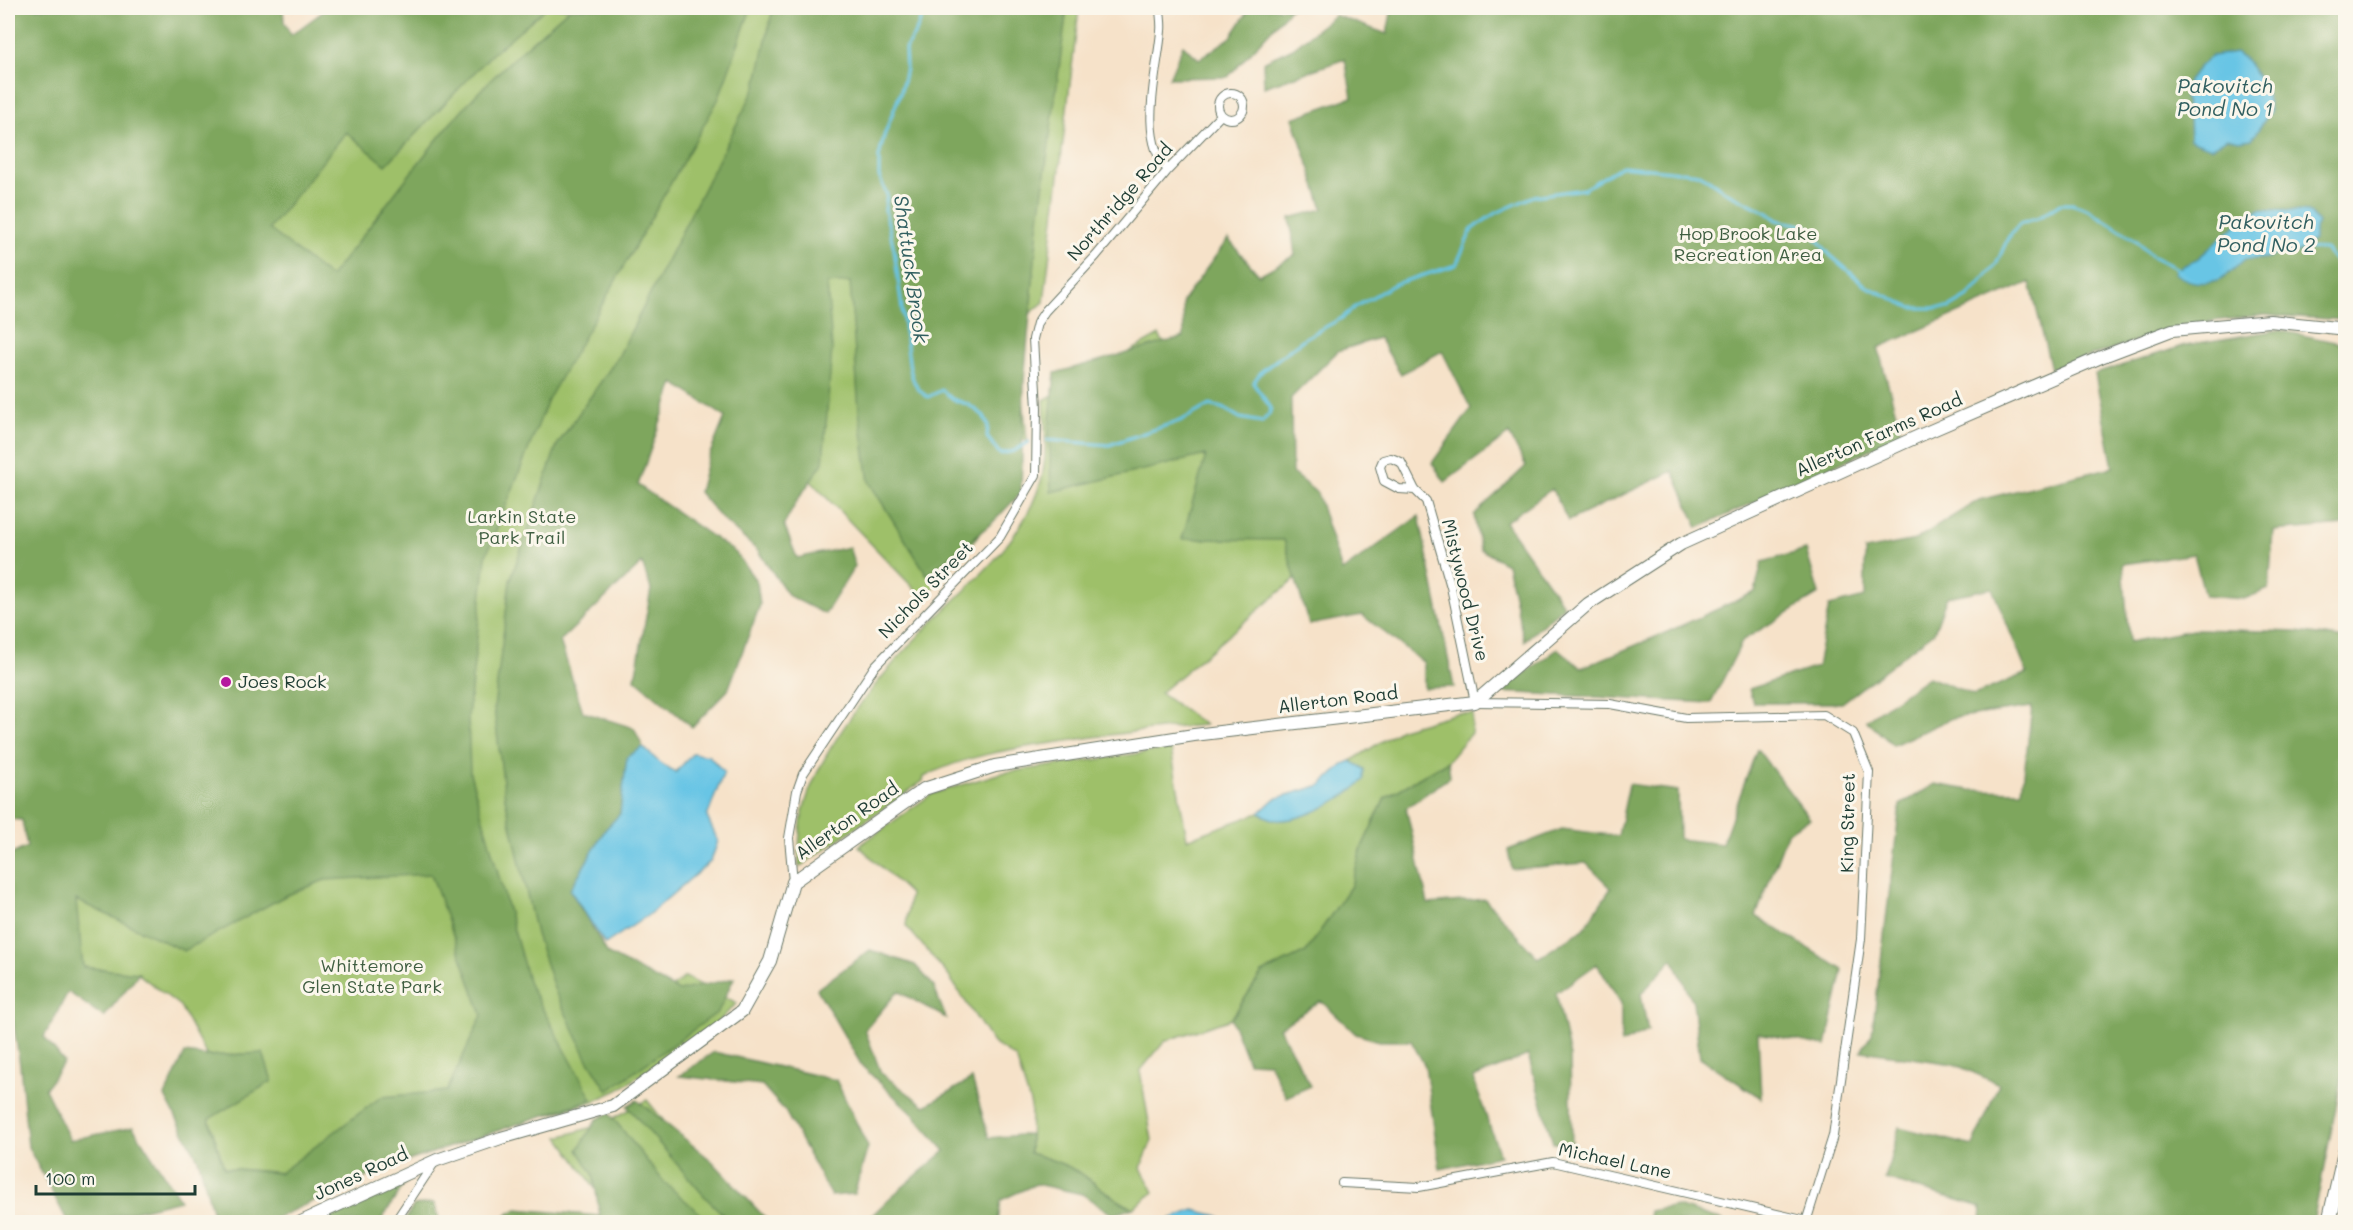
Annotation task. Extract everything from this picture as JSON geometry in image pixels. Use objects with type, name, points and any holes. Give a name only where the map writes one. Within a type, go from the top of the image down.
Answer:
[{"type":"main road","points":[[2329,1222],[2346,1148]]},
{"type":"street","points":[[1160,8],[1161,29],[1151,131],[1157,155],[1168,170]]},
{"type":"street","name":"Northridge Road","points":[[1045,311],[1096,256],[1168,170],[1221,115]]},
{"type":"street","name":"Nichols Street","points":[[793,882],[789,838],[797,791],[803,774],[875,666],[1000,537],[1036,476],[1037,408],[1033,339],[1037,323],[1045,311]]},
{"type":"street","name":"Allerton Farms Road","points":[[1475,702],[1588,604],[1681,544],[1921,435],[2090,362],[2172,330],[2270,321],[2346,329]]},
{"type":"street","name":"Mistywood Drive","points":[[1415,490],[1399,489],[1384,481],[1380,467],[1383,460],[1391,458],[1401,462],[1415,490],[1426,501],[1448,577],[1475,702]]},
{"type":"street","name":"Allerton Road","points":[[437,1160],[501,1138],[613,1106],[742,1011],[770,961],[793,882],[924,789],[994,766],[1194,735],[1475,702]]},
{"type":"street","name":"King Street","points":[[1475,702],[1610,704],[1686,718],[1824,715],[1853,733],[1869,772],[1861,939],[1833,1136],[1806,1222]]},
{"type":"street","points":[[395,1222],[437,1160]]},
{"type":"street","name":"Jones Road","points":[[301,1222],[437,1160]]},
{"type":"street","name":"Michael Lane","points":[[1342,1183],[1419,1186],[1552,1162],[1806,1222]]},
{"type":"green space","points":[[8,8],[283,8],[284,22],[291,35],[328,8],[546,8],[492,54],[386,165],[346,132],[269,229],[330,277],[467,104],[510,61],[570,8],[751,8],[718,100],[548,400],[486,556],[468,717],[470,773],[529,984],[592,1099],[387,1168],[267,1222],[215,1222],[199,1161],[165,1096],[185,1053],[207,1056],[263,1053],[272,1081],[209,1119],[224,1168],[280,1173],[381,1097],[447,1091],[482,1015],[431,874],[325,880],[285,896],[184,951],[76,900],[83,967],[139,973],[104,1017],[68,992],[44,1037],[64,1062],[45,1089],[70,1140],[133,1127],[180,1200],[103,1219],[102,1222],[68,1222],[28,1147],[20,1065],[8,990],[8,856],[27,847],[22,820],[8,819]]},
{"type":"green space","points":[[350,8],[1079,8],[1044,302],[1031,313],[1025,324],[1021,372],[1027,441],[927,399],[890,455],[980,533],[924,599],[661,325],[531,659],[583,972],[665,993],[685,977],[737,1003],[717,1023],[618,1090],[594,1101],[555,1113],[285,1173],[224,1168],[209,1118],[272,1081],[245,1054],[207,1056],[180,1006],[137,973],[83,967],[8,352]]},
{"type":"green space","points":[[773,8],[1067,8],[1038,227],[1024,381],[1021,493],[992,523],[927,575],[869,482],[859,411],[850,282],[827,284],[832,348],[823,463],[784,525],[797,558],[849,547],[855,566],[825,614],[789,596],[758,551],[721,518],[699,492],[707,461],[725,417],[674,383],[638,485],[736,553],[757,582],[760,605],[728,690],[692,727],[635,679],[651,589],[642,563],[560,641],[583,712],[634,728],[643,747],[627,758],[620,814],[605,830],[570,890],[608,954],[679,991],[734,978],[718,1012],[608,1091],[588,1060],[555,991],[536,934],[505,798],[494,708],[510,581],[557,445],[618,357],[756,86]]},
{"type":"green space","points":[[1250,8],[1291,8],[1228,77],[1169,78],[1183,45],[1199,59],[1231,37]]},
{"type":"green space","name":"Hop Brook Lake Recreation Area","points":[[1392,8],[2345,8],[2345,320],[2263,315],[2188,324],[2051,369],[2030,282],[1878,348],[1902,435],[1698,528],[1673,471],[1568,521],[1552,489],[1505,522],[1564,606],[1524,641],[1507,564],[1480,549],[1474,515],[1526,466],[1509,434],[1445,482],[1432,463],[1471,409],[1442,351],[1401,374],[1379,338],[1338,351],[1291,398],[1292,473],[1317,493],[1342,571],[1419,516],[1454,687],[1424,688],[1424,663],[1362,615],[1309,625],[1284,540],[1182,539],[1206,455],[1051,492],[1049,429],[1055,373],[1184,337],[1183,301],[1228,239],[1259,275],[1295,255],[1290,218],[1323,209],[1293,118],[1352,97],[1345,59],[1264,87],[1263,62],[1293,48],[1335,15],[1387,34]]},
{"type":"green space","points":[[2278,330],[2345,344],[2345,525],[2273,531],[2269,589],[2244,599],[2205,596],[2194,554],[2123,564],[2129,642],[2198,629],[2298,632],[2345,639],[2345,1062],[2313,1222],[1981,1222],[1982,1207],[1885,1179],[1899,1127],[1973,1146],[1999,1084],[1954,1064],[1861,1051],[1872,1034],[1900,805],[1935,784],[1970,790],[2022,791],[2032,707],[1952,718],[1893,745],[1866,720],[1928,677],[1974,695],[2027,673],[1992,588],[1947,597],[1934,632],[1842,703],[1753,703],[1749,689],[1817,667],[1829,606],[1865,597],[1865,550],[1915,540],[1979,500],[2113,467],[2095,374],[2186,345]]},
{"type":"green space","points":[[1159,335],[1185,380],[1314,563],[1160,693],[1205,725],[1129,732],[1037,745],[987,754],[955,764],[924,777],[923,781],[799,867],[800,828],[805,804],[814,780],[843,729],[860,704],[900,656],[984,571],[1012,539],[1033,502],[1045,461],[1044,400]]},
{"type":"green space","points":[[1806,550],[1819,594],[1743,640],[1711,703],[1499,692],[1558,649],[1581,668],[1755,592],[1762,562]]},
{"type":"green space","points":[[1457,713],[1473,714],[1471,733],[1448,761],[1385,798],[1362,847],[1351,886],[1306,952],[1262,973],[1231,1019],[1165,1041],[1140,1071],[1152,1140],[1141,1168],[1154,1192],[1133,1208],[1072,1169],[1030,1153],[1031,1106],[1016,1058],[993,1043],[948,975],[906,926],[910,894],[859,846],[932,794],[1001,773],[1171,749],[1187,839],[1259,813],[1274,820],[1364,769],[1351,761],[1401,729]]},
{"type":"green space","points":[[1757,749],[1810,819],[1788,831],[1756,916],[1843,970],[1826,1046],[1758,1033],[1761,1098],[1700,1058],[1693,1002],[1673,959],[1641,994],[1648,1031],[1621,1044],[1621,1003],[1597,964],[1556,993],[1570,1057],[1572,1143],[1553,1143],[1528,1055],[1473,1078],[1500,1156],[1440,1169],[1425,1066],[1411,1041],[1379,1041],[1356,1034],[1321,1001],[1279,1028],[1311,1086],[1286,1097],[1269,1063],[1248,1062],[1231,1019],[1262,973],[1306,952],[1351,886],[1362,847],[1385,798],[1448,761],[1450,777],[1406,808],[1428,904],[1485,899],[1538,958],[1584,929],[1611,888],[1586,863],[1512,869],[1508,850],[1562,829],[1618,836],[1629,784],[1678,791],[1679,839],[1722,844]]},
{"type":"green space","points":[[870,950],[915,965],[933,985],[946,1018],[898,991],[865,1030],[881,1073],[925,1106],[972,1079],[989,1138],[1030,1134],[1030,1153],[1073,1169],[1133,1208],[1113,1215],[1082,1194],[1036,1184],[1001,1200],[998,1222],[865,1222],[945,1151],[913,1114],[862,1066],[817,989]]},
{"type":"green space","points":[[714,1052],[836,1080],[868,1147],[854,1194],[831,1196],[785,1111],[762,1085],[679,1076]]},
{"type":"green space","points":[[637,1100],[712,1161],[769,1222],[731,1222],[706,1198],[627,1106]]},
{"type":"green space","points":[[647,1100],[745,1222],[619,1222],[559,1137],[603,1124]]},
{"type":"green space","points":[[609,1113],[664,1182],[710,1222],[494,1222],[517,1209],[600,1216],[593,1174],[578,1150],[597,1119]]},
{"type":"green space","points":[[405,1183],[380,1222],[322,1222]]},
{"type":"green space","points":[[434,1203],[440,1222],[404,1222],[414,1205]]},
{"type":"green space","points":[[1677,1206],[1722,1220],[1721,1222],[1648,1222],[1650,1211]]},
{"type":"water","name":"Pakovitch Pond No 1","points":[[2236,52],[2247,61],[2266,89],[2270,112],[2252,139],[2239,141],[2227,138],[2211,148],[2190,140],[2189,116],[2184,96],[2188,81],[2212,56]]},
{"type":"water","name":"Pakovitch Pond No 2","points":[[2260,209],[2309,212],[2318,223],[2314,231],[2314,240],[2297,252],[2282,252],[2264,258],[2245,259],[2228,274],[2214,281],[2190,281],[2174,273],[2176,269],[2196,260],[2237,224]]},
{"type":"water","points":[[643,747],[661,764],[676,772],[693,753],[709,756],[724,772],[707,817],[718,841],[711,861],[647,916],[605,944],[570,890],[605,830],[620,814],[627,757]]},
{"type":"water","points":[[1351,761],[1364,769],[1364,780],[1323,808],[1287,820],[1276,820],[1259,813],[1274,799],[1321,785],[1344,764]]},
{"type":"water","points":[[1194,1210],[1218,1216],[1227,1222],[1167,1222]]},
{"type":"waterway","name":"Shattuck Brook","points":[[925,8],[916,32],[905,49],[906,68],[901,91],[884,136],[879,157],[879,176],[887,195],[885,210],[894,249],[910,369],[916,385],[928,397],[942,390],[952,399],[967,404],[983,415],[988,425],[987,437],[1000,454],[1014,451],[1029,442]]},
{"type":"waterway","name":"Shattuck Brook","points":[[1047,440],[1109,445],[1182,420],[1210,405],[1225,409],[1240,418],[1262,422],[1271,408],[1253,383],[1262,371],[1305,338],[1342,318],[1355,307],[1395,284],[1456,265],[1472,229],[1494,214],[1534,196],[1584,189],[1622,166],[1700,174],[1726,192],[1768,213],[1777,220],[1806,226],[1830,255],[1866,286],[1912,308],[1949,308],[1969,296],[1996,265],[2008,238],[2020,223],[2040,217],[2060,204],[2072,204],[2089,210],[2137,241],[2152,256],[2178,269]]},
{"type":"waterway","name":"Shattuck Brook","points":[[2302,248],[2325,249],[2337,263],[2346,262]]},
{"type":"place","name":"Joes Rock","points":[[226,682]]},
{"type":"park label","name":"Larkin State Park Trail","points":[[522,527]]},
{"type":"park label","name":"Whittemore Glen State Park","points":[[372,976]]}]
